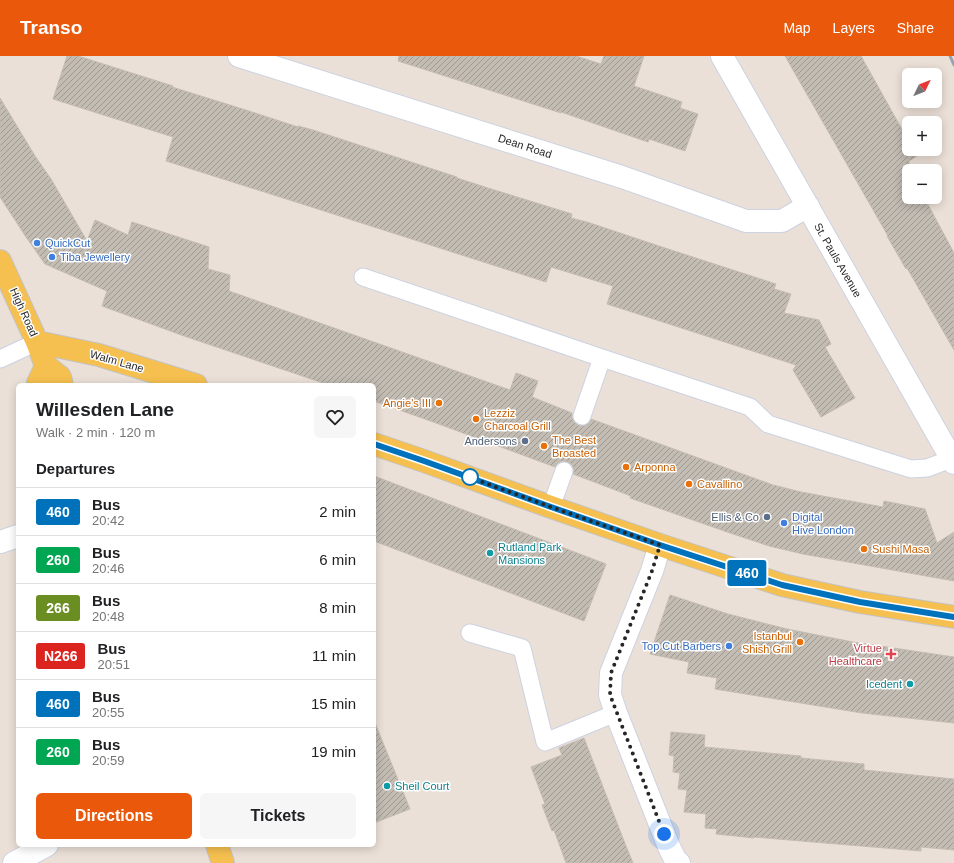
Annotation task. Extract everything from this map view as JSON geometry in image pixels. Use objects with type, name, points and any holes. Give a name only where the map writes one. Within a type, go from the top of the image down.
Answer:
[{"type":"main road","name":"High Road","points":[[0,261],[37,342],[43,375]]},
{"type":"main road","name":"Walm Lane","points":[[37,342],[99,354],[166,381],[181,383]]},
{"type":"main road","points":[[43,375],[60,377],[62,383]]},
{"type":"main road","points":[[376,445],[660,545],[782,585],[860,602],[954,617]]},
{"type":"main road","points":[[218,847],[223,863]]},
{"type":"street","name":"Dean Road","points":[[239,56],[622,177],[746,222],[782,221],[808,206]]},
{"type":"street","name":"St. Pauls Avenue","points":[[722,56],[952,461]]},
{"type":"street","points":[[0,542],[16,537]]},
{"type":"street","points":[[660,545],[652,571],[611,673],[610,695],[669,847],[675,859],[679,863]]},
{"type":"street","points":[[14,863],[43,847]]},
{"type":"lane","points":[[363,277],[750,407],[768,424],[911,469],[927,468],[952,461]]},
{"type":"lane","points":[[0,359],[37,342]]},
{"type":"lane","points":[[582,416],[602,358]]},
{"type":"lane","points":[[551,507],[564,471]]},
{"type":"lane","points":[[470,633],[522,648],[545,742],[616,713]]},
{"type":"building","points":[[67,56],[78,56],[298,127],[313,130],[457,178],[572,214],[571,218],[776,284],[774,289],[791,294],[784,313],[819,320],[831,344],[825,347],[855,398],[821,417],[793,370],[796,365],[607,304],[613,286],[551,267],[546,282],[166,161],[173,137],[53,99]]},
{"type":"building","points":[[399,56],[576,56],[601,64],[604,56],[644,56],[634,86],[682,102],[680,108],[698,114],[685,151],[649,139],[648,142],[561,112],[398,61]]},
{"type":"building","points":[[785,56],[861,56],[902,129],[902,156],[917,156],[909,161],[909,164],[902,164],[902,204],[928,204],[954,253],[954,350]]},
{"type":"building","points":[[0,98],[35,156],[51,179],[87,241],[95,220],[128,235],[132,222],[209,247],[208,269],[230,275],[229,291],[510,390],[516,373],[538,381],[532,397],[572,413],[572,418],[578,425],[584,426],[589,423],[591,419],[773,485],[801,492],[883,507],[884,501],[925,509],[937,543],[954,532],[954,581],[803,554],[769,546],[630,498],[631,496],[573,474],[574,470],[572,465],[568,462],[562,461],[555,467],[376,402],[376,383],[323,383],[184,336],[102,306],[107,291],[45,264],[0,197]]},
{"type":"building","name":"Rutland Park Mansions","points":[[376,477],[606,564],[584,621],[376,542]]},
{"type":"building","points":[[670,595],[728,614],[787,629],[853,642],[954,657],[954,723],[862,713],[715,689],[717,678],[687,673],[689,662],[650,654]]},
{"type":"building","name":"Sheil Court","points":[[376,725],[410,809],[376,822]]},
{"type":"building","points":[[671,732],[705,735],[704,747],[801,756],[801,758],[864,764],[864,770],[954,779],[954,850],[921,847],[921,851],[716,834],[717,829],[705,828],[706,814],[684,812],[687,790],[678,789],[680,773],[673,772],[674,756],[669,755]]},
{"type":"building","points":[[584,738],[633,863],[566,863],[554,830],[552,831],[542,805],[545,804],[531,767],[562,755],[559,748]]},
{"type":"railway","points":[[950,56],[954,65]]},
{"type":"bus line","name":"460","points":[[376,445],[660,545],[782,585],[860,602],[954,617]]},
{"type":"place","name":"QuickCut","points":[[37,243]]},
{"type":"place","name":"Tiba Jewellery","points":[[52,257]]},
{"type":"place","name":"Angie's III","points":[[439,403]]},
{"type":"place","name":"Lezziz Charcoal Grill","points":[[476,419]]},
{"type":"place","name":"Andersons","points":[[525,441]]},
{"type":"place","name":"The Best Broasted","points":[[544,446]]},
{"type":"place","name":"Arponna","points":[[626,467]]},
{"type":"place","name":"Cavallino","points":[[689,484]]},
{"type":"place","name":"Ellis & Co","points":[[767,517]]},
{"type":"place","name":"Digital Hive London","points":[[784,523]]},
{"type":"place","name":"Sushi Masa","points":[[864,549]]},
{"type":"place","name":"Rutland Park Mansions","points":[[490,553]]},
{"type":"place","name":"Istanbul Shish Grill","points":[[800,642]]},
{"type":"place","name":"Top Cut Barbers","points":[[729,646]]},
{"type":"place","name":"Virtue Healthcare","points":[[891,654]]},
{"type":"place","name":"Icedent","points":[[910,684]]},
{"type":"place","name":"Sheil Court","points":[[387,786]]},
{"type":"route","points":[[470,477],[466,476],[660,545],[652,571],[611,673],[610,695],[664,834]]}]
